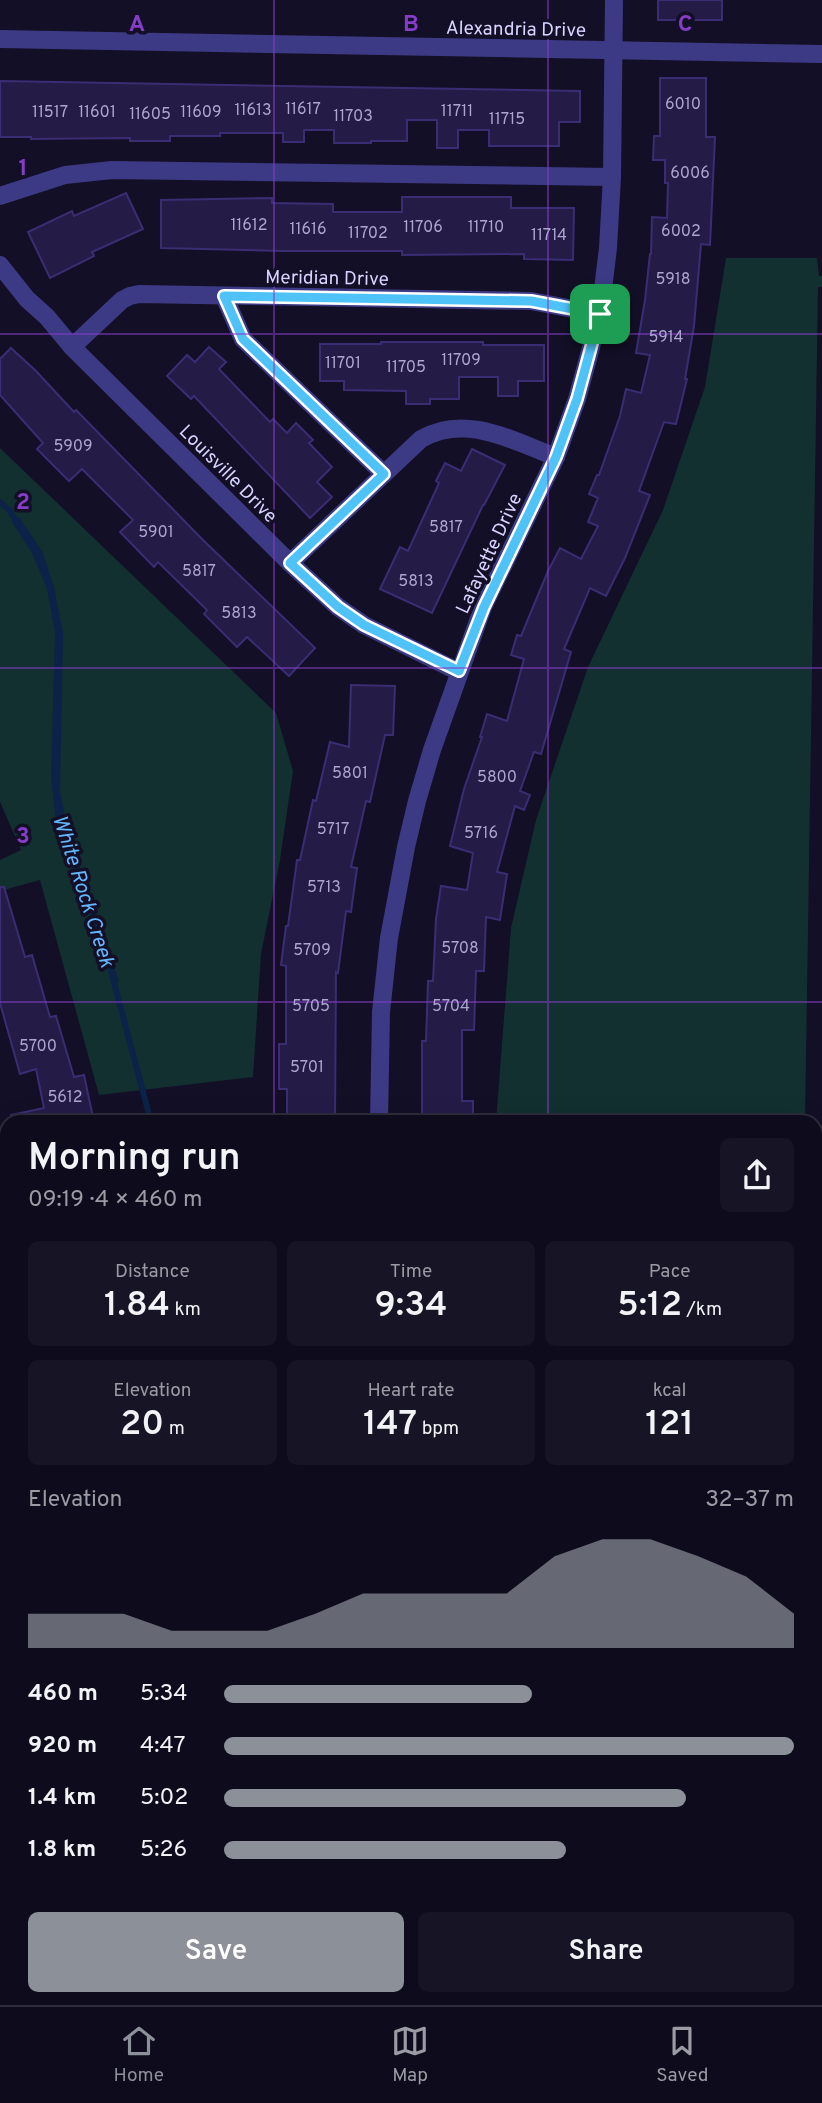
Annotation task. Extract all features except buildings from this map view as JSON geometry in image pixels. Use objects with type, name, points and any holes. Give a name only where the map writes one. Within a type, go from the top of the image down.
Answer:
[{"type":"street","name":"Lafayette Drive","points":[[379,1115],[381,1012],[393,914],[417,801],[459,671],[484,607],[556,457],[577,399],[600,314],[608,248],[612,177],[614,0]]},
{"type":"street","name":"Alexandria Drive","points":[[0,39],[822,54]]},
{"type":"street","points":[[0,196],[65,175],[112,170],[612,177]]},
{"type":"street","name":"Louisville Drive","points":[[0,265],[27,299],[72,346],[290,563],[338,607],[364,625],[459,671]]},
{"type":"street","name":"Meridian Drive","points":[[72,346],[130,296],[154,294],[531,301],[600,314]]},
{"type":"street","points":[[224,296],[243,339],[384,474]]},
{"type":"street","points":[[290,563],[429,434],[454,428],[479,429],[556,457]]},
{"type":"green space","points":[[726,258],[817,258],[822,287],[818,287],[805,1115],[497,1115],[511,928],[536,820],[588,667],[663,510],[705,387]]},
{"type":"green space","points":[[0,448],[276,713],[293,771],[280,860],[261,954],[253,1077],[99,1095],[40,880],[0,891],[0,860],[21,850],[0,802]]},
{"type":"water","points":[[19,517],[42,551],[54,586],[63,634],[60,791],[67,829],[119,981],[112,984],[73,864],[56,822],[51,776],[55,633],[47,589],[32,553],[12,522]]},
{"type":"waterway","name":"White Rock Creek","points":[[0,502],[10,511],[18,525]]},
{"type":"waterway","name":"White Rock Creek","points":[[112,975],[149,1115]]},
{"type":"route","points":[[224,296],[531,301],[600,314],[577,399],[556,457],[484,607],[459,671],[364,625],[338,607],[290,563],[384,474],[243,339],[224,296]]}]
